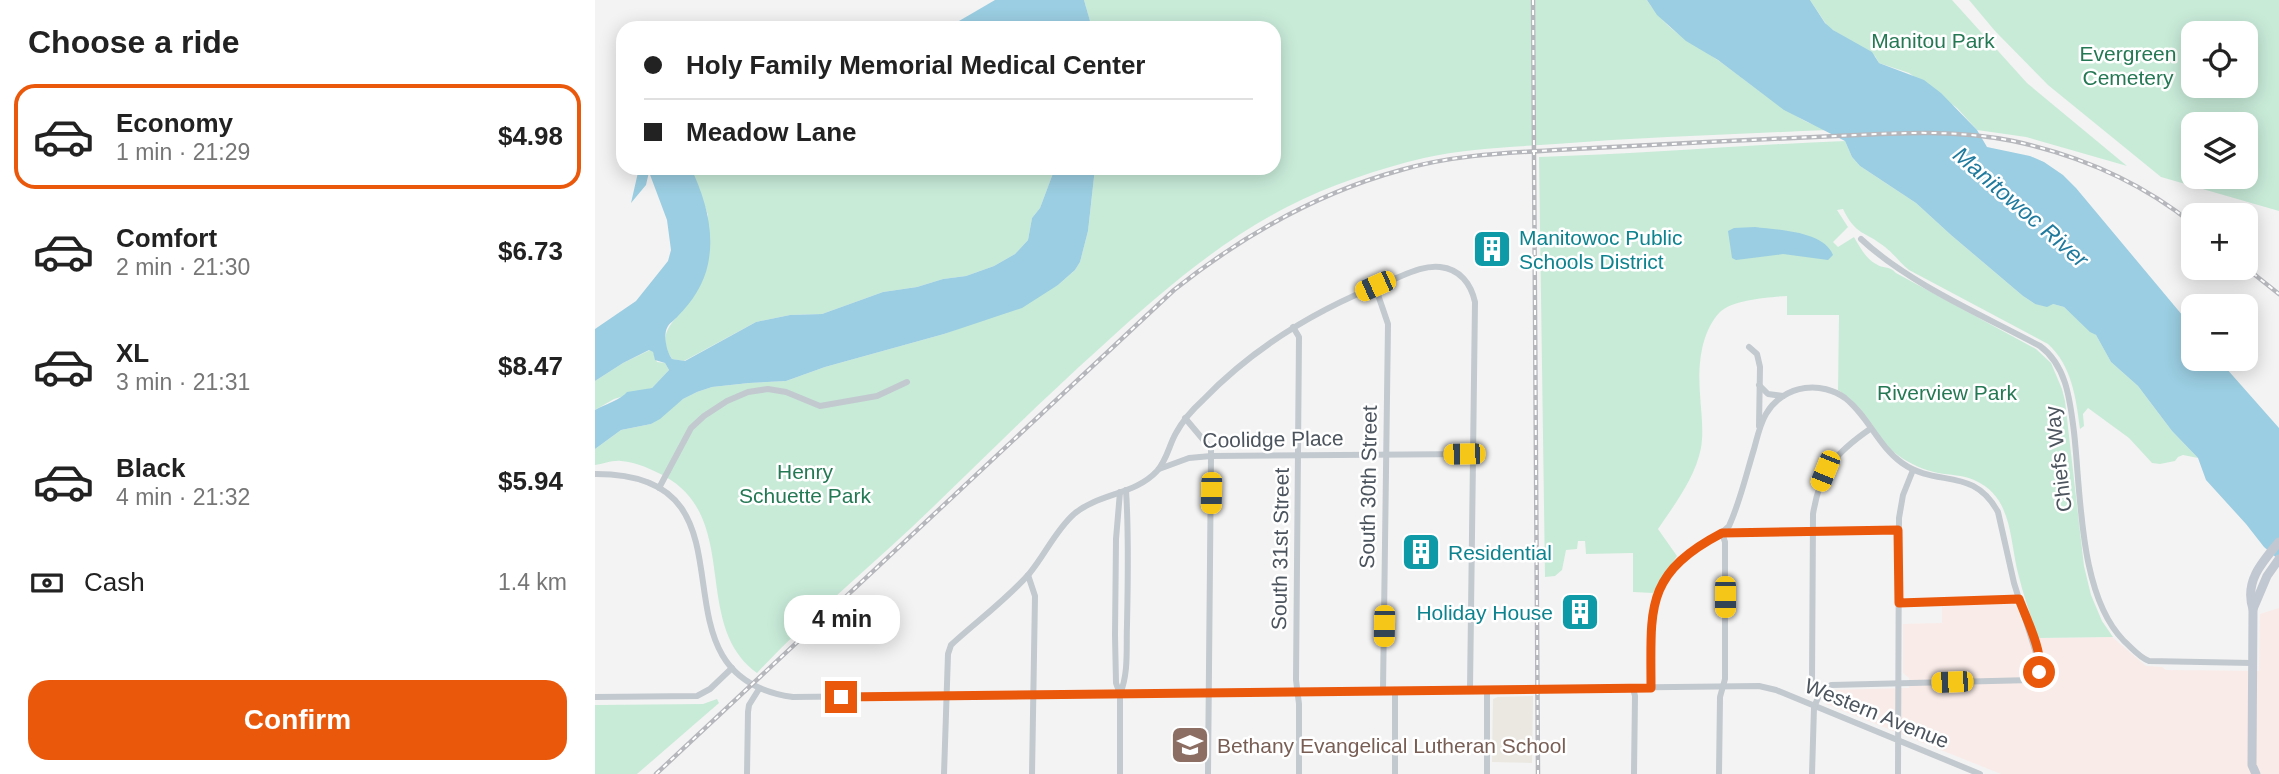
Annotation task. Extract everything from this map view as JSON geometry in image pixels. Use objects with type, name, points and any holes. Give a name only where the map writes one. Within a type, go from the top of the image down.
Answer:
[{"type":"main road","points":[[2252,771],[2253,609],[2249,598],[2252,579],[2279,542]]},
{"type":"main road","points":[[2253,609],[2267,576],[2278,559]]},
{"type":"street","name":"Chiefs Way","points":[[1861,239],[1904,272],[2040,345],[2051,354],[2068,392],[2071,407],[2092,584],[2106,618],[2117,633],[2141,657],[2149,661],[2252,663]]},
{"type":"street","points":[[1158,470],[1185,418],[1236,369],[1293,327],[1320,310],[1426,268],[1440,267],[1459,275],[1472,289],[1475,302],[1470,690]]},
{"type":"street","name":"South 30th Street","points":[[1375,286],[1388,324],[1383,691]]},
{"type":"street","name":"South 31st Street","points":[[1293,327],[1299,337],[1299,774]]},
{"type":"street","points":[[1749,347],[1757,354],[1760,368],[1759,431]]},
{"type":"street","points":[[659,488],[691,428],[703,415],[748,392],[768,389],[786,392],[820,406],[877,396],[907,382]]},
{"type":"street","points":[[1759,385],[1768,394],[1783,396]]},
{"type":"street","points":[[1651,688],[1652,621],[1659,589],[1676,564],[1729,526],[1767,412],[1783,396],[1802,388],[1827,389],[1845,398],[1888,451],[1913,470],[1969,483],[1993,502],[2019,599],[2040,660],[2040,668],[2032,680],[1831,685],[1821,691],[1814,707],[1812,774]]},
{"type":"street","points":[[1185,418],[1211,449],[1212,456],[1208,774]]},
{"type":"street","points":[[1821,691],[1812,681],[1812,533],[1817,492],[1825,471],[1848,444],[1870,429]]},
{"type":"street","name":"Coolidge Place","points":[[946,695],[951,645],[1028,575],[1073,515],[1097,499],[1142,484],[1158,470],[1189,458],[1212,456],[1473,454]]},
{"type":"street","points":[[1898,774],[1898,530],[1903,495],[1913,470]]},
{"type":"street","points":[[598,474],[631,477],[659,488],[675,500],[692,526],[711,632],[719,650],[739,676],[759,689],[776,695],[793,697],[1723,687]]},
{"type":"street","points":[[1120,694],[1125,683],[1129,538],[1123,491]]},
{"type":"street","points":[[1120,774],[1120,694],[1115,635],[1116,539],[1123,491]]},
{"type":"street","points":[[1722,533],[1898,530]]},
{"type":"street","points":[[1719,774],[1725,542],[1722,533]]},
{"type":"street","points":[[1028,575],[1035,596],[1032,774]]},
{"type":"street","points":[[1899,603],[2019,599]]},
{"type":"street","points":[[595,697],[697,696],[710,689],[732,668]]},
{"type":"street","name":"Western Avenue","points":[[1723,687],[1759,686],[1776,690],[1980,774]]},
{"type":"street","points":[[1633,688],[1634,774]]},
{"type":"street","points":[[747,774],[748,712],[749,705],[759,689]]},
{"type":"street","points":[[1395,690],[1395,774]]},
{"type":"street","points":[[1487,690],[1487,774]]},
{"type":"street","points":[[944,774],[946,695]]},
{"type":"shaded area","points":[[2013,604],[2028,638],[2112,637],[2146,666],[2162,667],[2166,670],[2259,671],[2260,614],[2279,608],[2279,774],[2001,774],[1826,704],[1827,696],[1833,690],[1909,688],[1909,678],[1903,673],[1903,624],[1942,623],[1942,605]]},
{"type":"shaded area","points":[[1533,696],[1532,763],[1492,762],[1493,699]]},
{"type":"green space","name":"Henry Schuette Park","points":[[1084,0],[1647,0],[1663,21],[1681,36],[1788,111],[1828,130],[1624,139],[1457,152],[1372,173],[1287,207],[1213,253],[1145,308],[1058,386],[910,529],[799,630],[757,673],[737,653],[725,628],[703,519],[689,496],[666,477],[639,465],[618,461],[595,465],[595,449],[621,430],[651,424],[683,399],[697,392],[712,387],[786,381],[825,367],[944,334],[1058,285],[1080,262],[1088,231],[1094,175],[1281,175],[1281,21],[1090,21]]},
{"type":"green space","name":"Manitou Park","points":[[1810,0],[1952,0],[2027,83],[2127,166],[2026,137],[1977,130],[1957,108],[1909,73],[1879,63],[1875,56],[1828,27]]},
{"type":"green space","name":"Evergreen Cemetery","points":[[1969,0],[2279,0],[2279,211],[2203,189],[2258,189],[2258,112],[2181,112],[2181,183],[2161,177],[2048,85]]},
{"type":"green space","name":"Riverview Park","points":[[1845,141],[1852,157],[1860,166],[1916,203],[2023,296],[2035,304],[2064,307],[2096,335],[2111,362],[2138,386],[2172,431],[2198,458],[2183,455],[2175,461],[2152,463],[2129,438],[2088,408],[2083,414],[2084,426],[2080,429],[2068,372],[2048,344],[1909,270],[1885,247],[1857,229],[1843,209],[1837,210],[1848,227],[1833,242],[1838,247],[1854,237],[1872,262],[1891,269],[2036,349],[2051,363],[2065,401],[2084,566],[2091,595],[2102,621],[2113,637],[2038,638],[2019,577],[2008,522],[1997,497],[1974,480],[1922,468],[1890,449],[1856,405],[1838,390],[1839,315],[1787,315],[1787,296],[1752,300],[1726,308],[1713,320],[1708,330],[1699,373],[1701,448],[1689,480],[1658,529],[1677,556],[1653,593],[1633,592],[1633,553],[1586,554],[1585,541],[1578,541],[1577,549],[1566,550],[1562,570],[1555,576],[1545,577],[1539,157]]},
{"type":"green space","points":[[694,175],[1052,175],[1040,208],[1032,218],[1028,240],[1015,254],[994,266],[966,276],[883,292],[822,314],[790,315],[756,322],[684,361],[672,359],[666,348],[665,337],[677,317],[708,215]]},
{"type":"green space","points":[[650,350],[657,362],[665,363],[669,370],[652,388],[614,399],[595,410],[595,381]]},
{"type":"green space","points":[[717,699],[719,703],[637,774],[595,774],[595,705],[703,704]]},
{"type":"water","points":[[995,0],[1084,0],[1090,21],[959,21]]},
{"type":"water","name":"Manitowoc River","points":[[1647,0],[1810,0],[1825,23],[1872,52],[1879,63],[1924,80],[1941,93],[1977,130],[1987,147],[2030,156],[2063,175],[2181,314],[2181,371],[2229,371],[2279,428],[2279,560],[2264,547],[2206,480],[2198,458],[2172,431],[2138,386],[2111,362],[2096,335],[2064,307],[2035,304],[2023,296],[1916,203],[1860,166],[1852,157],[1845,141],[1784,110],[1718,60],[1686,41],[1657,15]]},
{"type":"water","points":[[637,175],[648,175],[646,185],[631,203]]},
{"type":"water","points":[[650,175],[694,175],[701,191],[709,227],[708,264],[704,279],[693,299],[669,325],[665,335],[672,359],[685,361],[756,322],[790,315],[822,314],[883,292],[966,276],[994,266],[1015,254],[1028,240],[1032,218],[1040,208],[1052,175],[1094,175],[1088,231],[1080,262],[1058,285],[1022,308],[786,381],[712,387],[683,399],[651,424],[621,430],[595,449],[595,410],[627,392],[652,388],[669,370],[665,363],[655,360],[653,352],[649,350],[595,381],[595,329],[636,301],[668,261],[671,250],[667,220]]},
{"type":"water","points":[[1755,227],[1810,236],[1828,247],[1833,255],[1828,260],[1783,254],[1736,260],[1732,258],[1728,231]]},
{"type":"railway","points":[[1533,0],[1538,774]]},
{"type":"railway","points":[[656,774],[1174,290],[1226,252],[1281,218],[1370,180],[1439,161],[1498,154],[1707,142],[1947,133],[2013,141],[2085,162],[2152,195],[2181,215]]},
{"type":"railway","points":[[2258,277],[2279,294]]},
{"type":"place","name":"Manitowoc Public Schools District","points":[[1492,249]]},
{"type":"place","name":"Residential","points":[[1421,552]]},
{"type":"place","name":"Holiday House","points":[[1580,612]]},
{"type":"place","name":"Bethany Evangelical Lutheran School","points":[[1190,745]]},
{"type":"route","points":[[841,697],[1651,688],[1652,621],[1659,589],[1676,564],[1701,544],[1722,533],[1898,530],[1899,603],[2019,599],[2039,655],[2039,672]]}]
